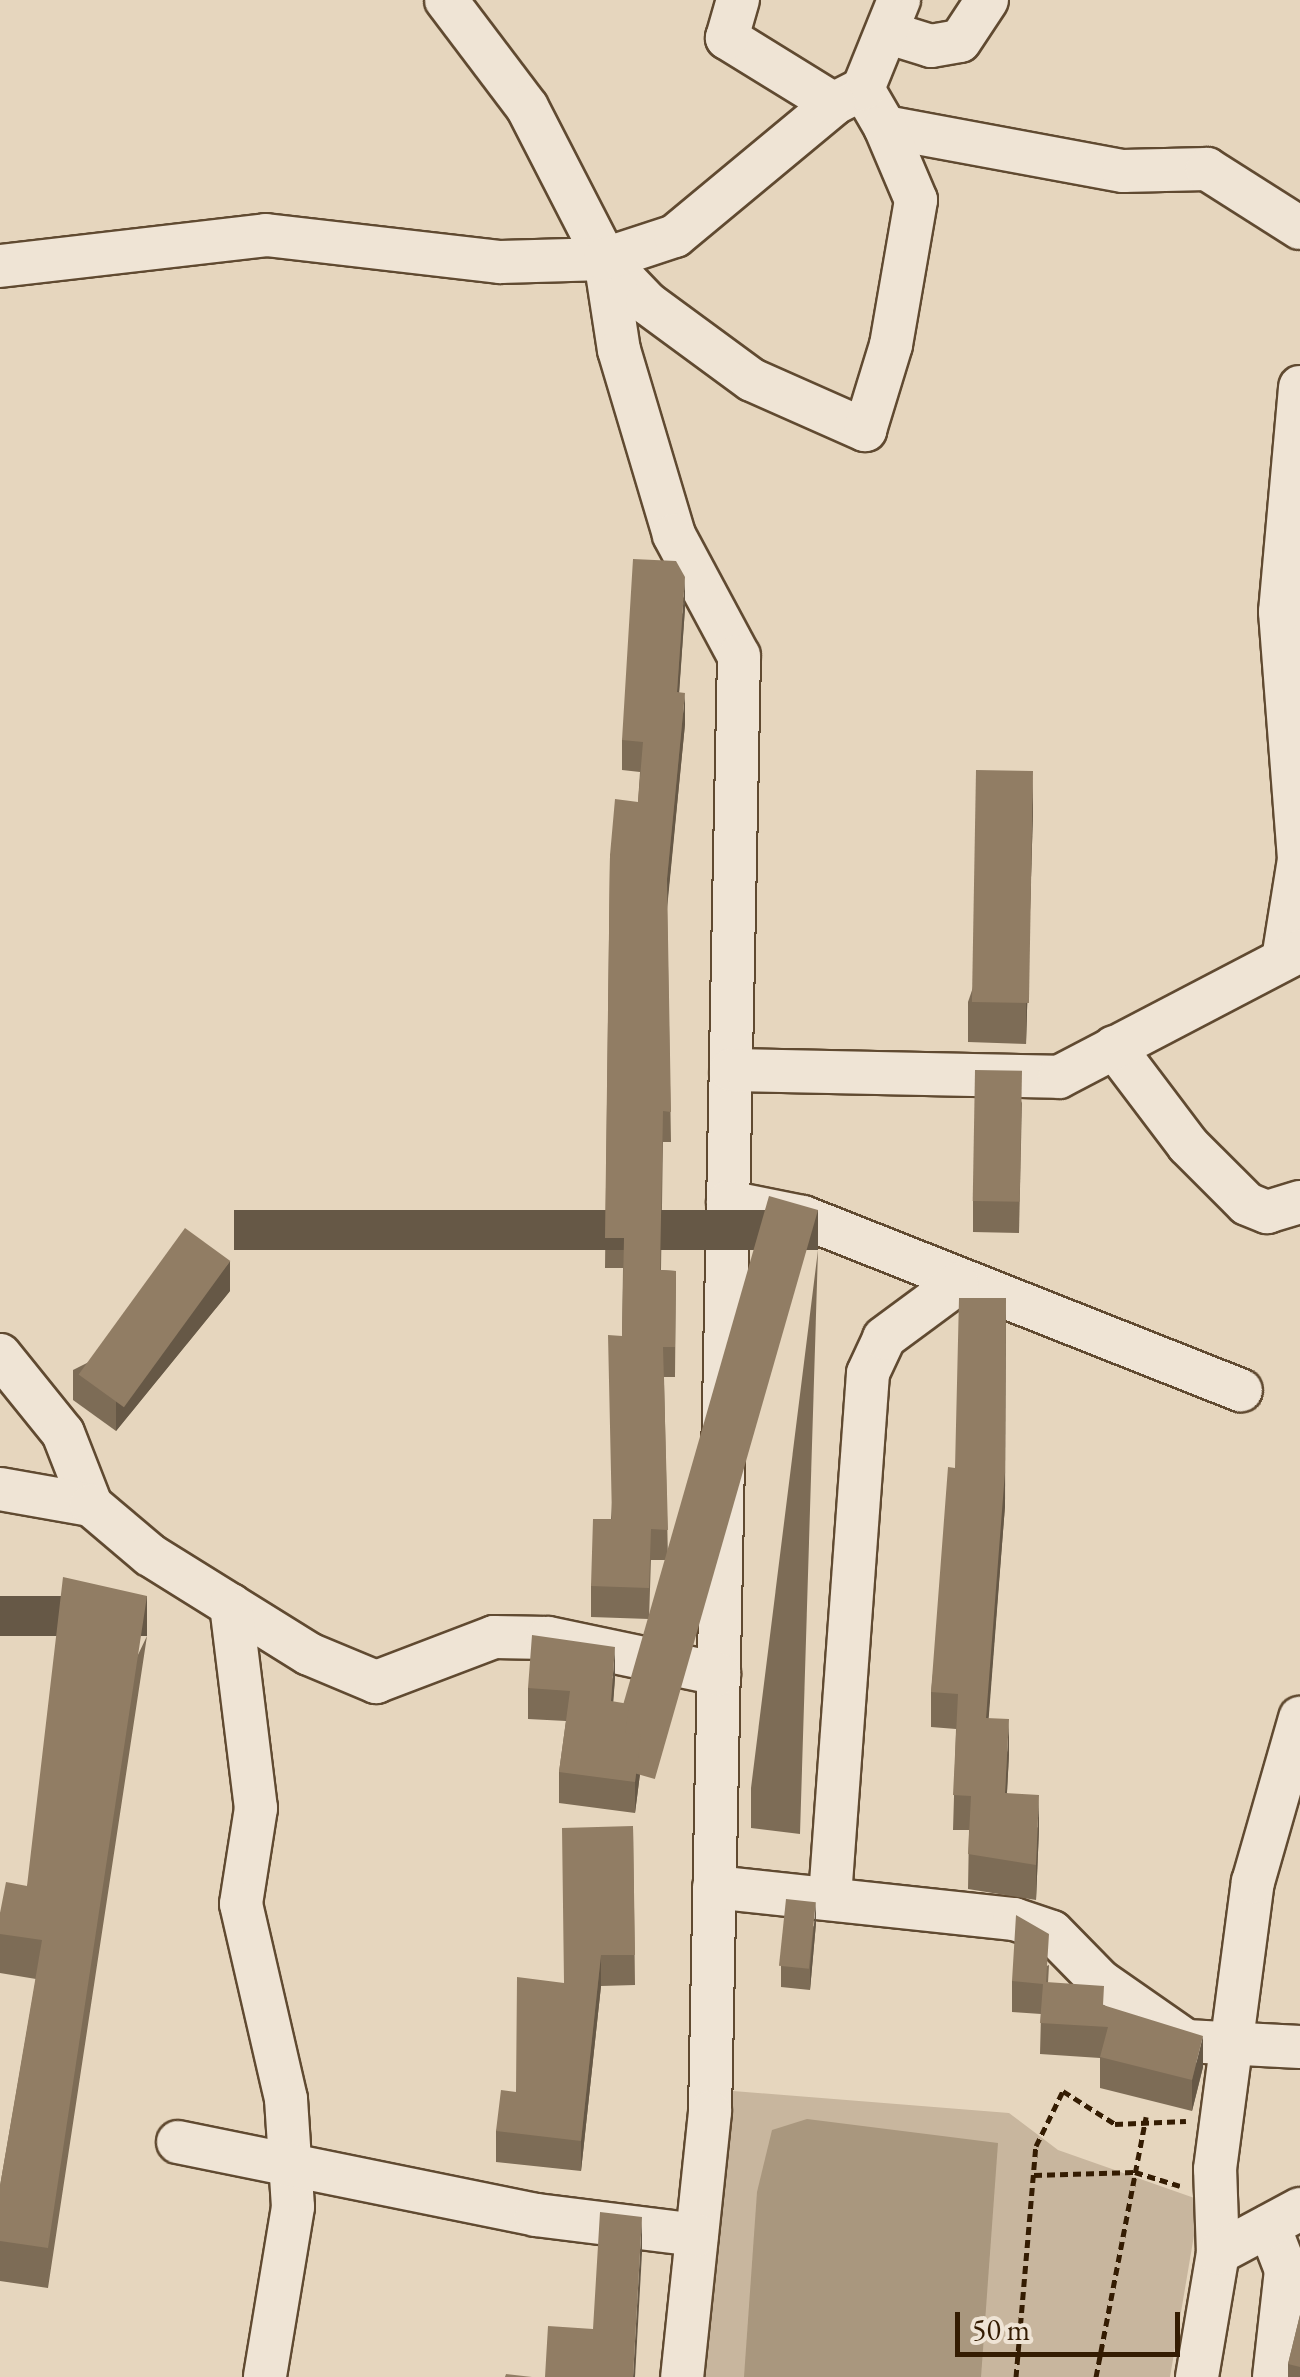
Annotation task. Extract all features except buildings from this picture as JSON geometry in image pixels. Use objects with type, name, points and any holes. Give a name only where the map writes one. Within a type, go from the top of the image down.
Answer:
[{"type":"street","points":[[446,0],[527,107],[605,259],[647,303],[752,380],[865,430],[891,345],[916,200],[885,128],[848,96],[727,38],[738,0]]},
{"type":"street","points":[[0,266],[266,235],[500,262],[605,259],[675,236],[848,96],[894,17],[931,46],[960,41],[987,0]]},
{"type":"street","points":[[885,128],[1123,171],[1207,169],[1300,228]]},
{"type":"street","points":[[605,259],[619,350],[674,535],[739,656],[714,1887],[697,2235],[682,2377]]},
{"type":"street","points":[[730,1070],[1058,1077],[1292,952],[1300,859],[1280,612],[1299,392]]},
{"type":"street","points":[[1114,1047],[1188,1146],[1247,1204],[1267,1212],[1300,1202]]},
{"type":"street","points":[[728,1202],[803,1218],[958,1284],[1241,1390]]},
{"type":"street","points":[[830,1897],[868,1373],[884,1338],[958,1284]]},
{"type":"street","points":[[0,1356],[64,1433],[91,1505]]},
{"type":"street","points":[[0,1488],[91,1505],[231,1605],[376,1682],[494,1638],[548,1638],[719,1674]]},
{"type":"street","points":[[231,1605],[256,1808],[241,1904],[266,1984],[293,2208],[265,2377]]},
{"type":"street","points":[[1196,2377],[1218,2253],[1215,2184],[1253,1882],[1300,1718]]},
{"type":"street","points":[[714,1887],[830,1897],[1052,1932],[1100,1981],[1186,2041],[1300,2048]]},
{"type":"street","points":[[178,2142],[536,2215],[697,2235]]},
{"type":"street","points":[[1218,2253],[1284,2217],[1286,2270],[1274,2377]]},
{"type":"path","points":[[1016,2377],[1036,2146],[1063,2092],[1115,2124],[1146,2117],[1195,2124],[1215,2184],[1134,2172],[1034,2176]]},
{"type":"path","points":[[1096,2377],[1146,2117]]},
{"type":"shaded area","points":[[733,2091],[1009,2113],[1058,2150],[1200,2200],[1170,2377],[682,2377],[710,2112]]},
{"type":"shaded area","points":[[807,2119],[998,2143],[981,2377],[744,2377],[757,2192],[772,2130]]}]
